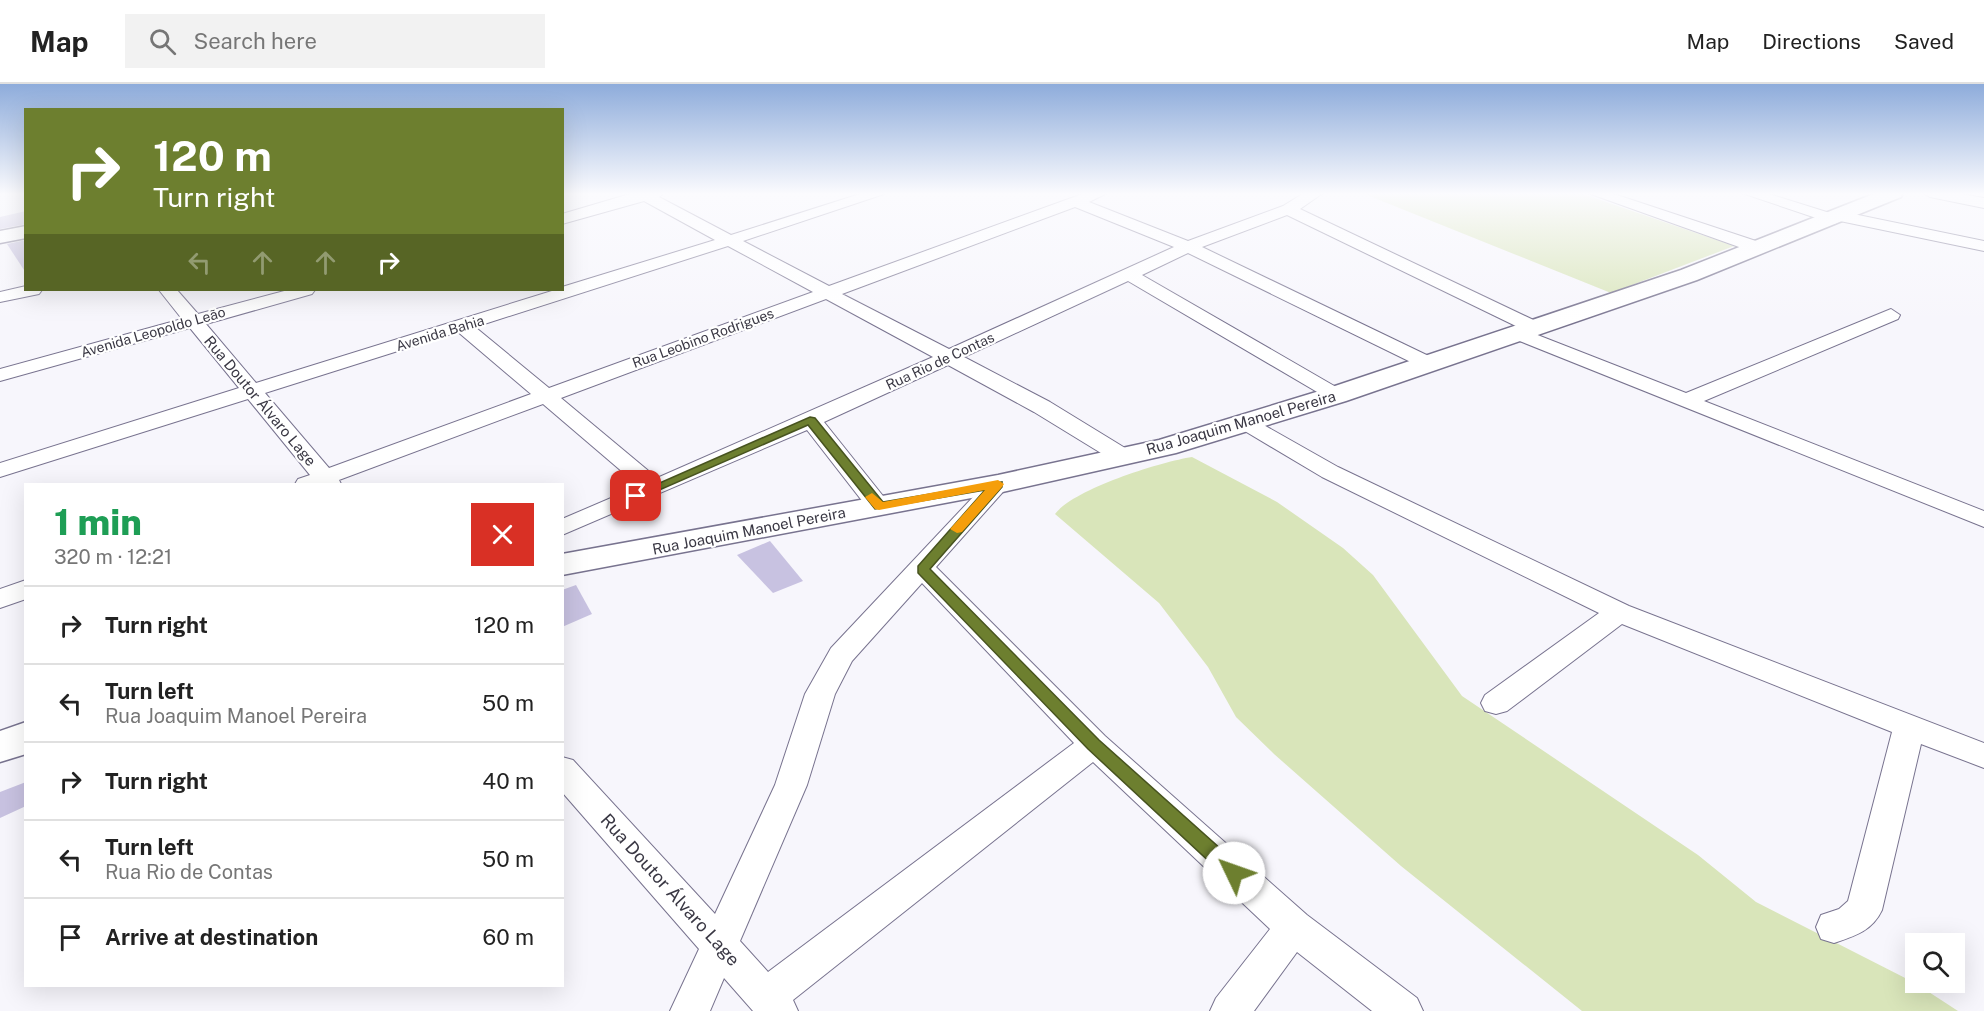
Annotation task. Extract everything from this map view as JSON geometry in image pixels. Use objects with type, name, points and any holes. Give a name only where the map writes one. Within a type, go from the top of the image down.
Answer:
[{"type":"street","points":[[721,236],[1069,423],[1122,456]]},
{"type":"street","name":"Avenida Bahia","points":[[0,470],[744,236]]},
{"type":"street","name":"Rua Leobino Rodrigues","points":[[320,482],[825,292],[980,236]]},
{"type":"street","points":[[1161,236],[1430,364]]},
{"type":"street","name":"Rua Rio de Contas","points":[[564,527],[950,358],[1128,274],[1216,236]]},
{"type":"street","points":[[1341,236],[1527,331],[1685,401],[1984,520]]},
{"type":"street","points":[[1725,236],[1760,248]]},
{"type":"street","name":"Rua Joaquim Manoel Pereira","points":[[564,565],[998,484],[1166,447],[1430,364],[1689,275],[1789,236]]},
{"type":"street","points":[[1935,236],[1984,246]]},
{"type":"street","points":[[1128,274],[1336,395]]},
{"type":"street","points":[[0,297],[28,291]]},
{"type":"street","name":"Rua Doutor Álvaro Lage","points":[[169,291],[320,482]]},
{"type":"street","name":"Avenida Leopoldo Leão","points":[[0,375],[302,291]]},
{"type":"street","points":[[1685,401],[1891,315]]},
{"type":"street","points":[[463,326],[544,397],[655,488]]},
{"type":"street","points":[[810,420],[879,506]]},
{"type":"street","points":[[1246,422],[1330,472],[1619,612],[1984,756]]},
{"type":"street","points":[[690,1011],[791,785],[820,694],[842,656],[998,484]]},
{"type":"street","points":[[923,569],[1094,744],[1294,927],[1403,1011]]},
{"type":"street","points":[[0,599],[24,590]]},
{"type":"street","points":[[1496,703],[1619,612]]},
{"type":"street","points":[[1834,927],[1851,921],[1864,910],[1909,727]]},
{"type":"street","points":[[0,747],[24,738]]},
{"type":"street","points":[[772,1004],[1094,744]]},
{"type":"street","name":"Rua Doutor Álvaro Lage","points":[[564,772],[772,1004]]},
{"type":"street","points":[[1230,1011],[1294,927]]},
{"type":"green space","points":[[1470,236],[1706,236],[1734,246],[1611,293]]},
{"type":"green space","points":[[1192,457],[1277,502],[1343,548],[1373,575],[1462,696],[1698,855],[1756,902],[1905,978],[1905,993],[1930,993],[1958,1011],[1582,1011],[1401,866],[1274,754],[1236,717],[1208,667],[1159,603],[1055,514],[1080,495],[1098,486]]},
{"type":"building","points":[[24,240],[24,270],[7,244]]},
{"type":"building","points":[[770,541],[803,581],[773,593],[737,555]]},
{"type":"building","points":[[576,585],[592,614],[564,626],[564,589]]},
{"type":"building","points":[[24,783],[24,807],[0,818],[0,792]]},
{"type":"slow traffic","points":[[872,497],[879,506],[998,484],[957,529]]},
{"type":"route","points":[[636,496],[810,420],[879,506],[998,484],[923,569],[1094,744],[1234,873]]}]
